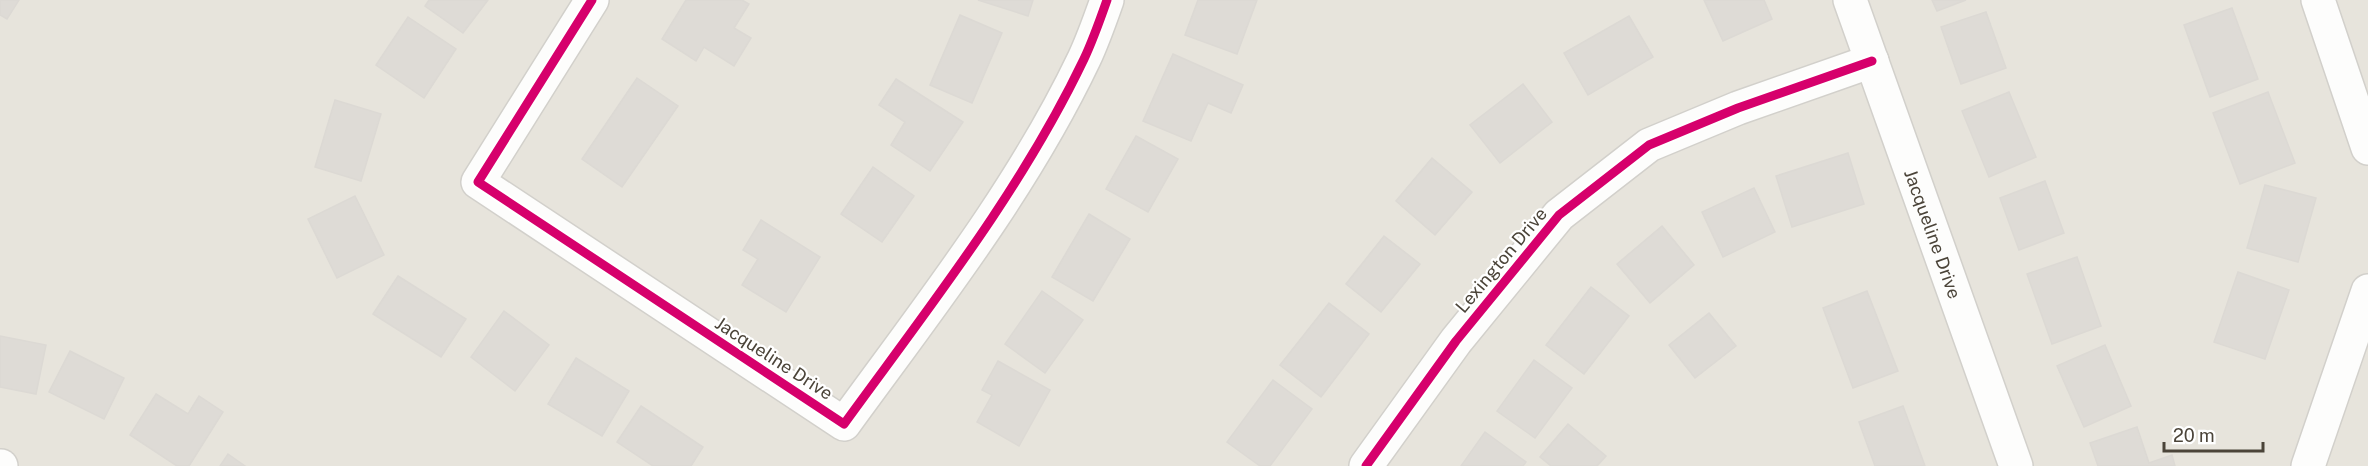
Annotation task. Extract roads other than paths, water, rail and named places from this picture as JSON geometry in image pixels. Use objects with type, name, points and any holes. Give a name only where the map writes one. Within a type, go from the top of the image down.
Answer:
[{"type":"street","name":"Jacqueline Drive","points":[[592,0],[478,182],[844,424],[978,240],[1035,149],[1085,58],[1107,0]]},
{"type":"street","name":"Jacqueline Drive","points":[[1850,0],[2016,466]]},
{"type":"street","points":[[2318,0],[2368,147]]},
{"type":"street","name":"Lexington Drive","points":[[1366,466],[1456,341],[1559,215],[1649,145],[1738,108],[1872,61]]},
{"type":"street","points":[[2308,466],[2368,291]]}]
